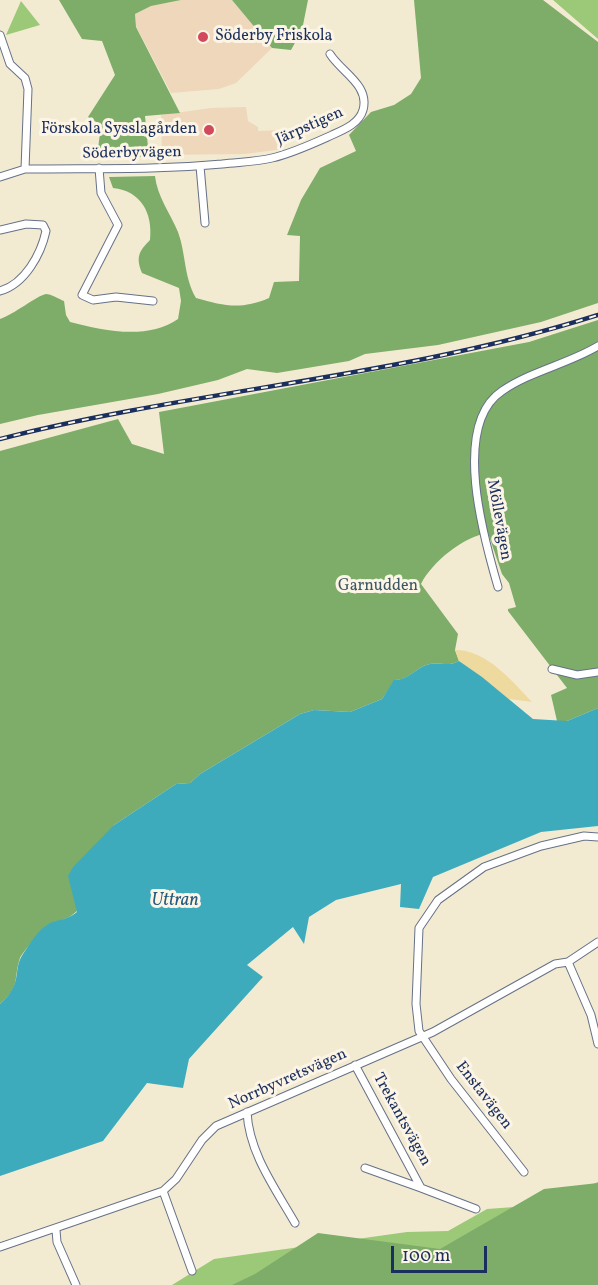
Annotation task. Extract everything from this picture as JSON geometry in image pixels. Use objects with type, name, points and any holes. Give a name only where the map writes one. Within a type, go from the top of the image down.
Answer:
[{"type":"street","points":[[0,35],[10,64],[25,78],[28,89],[25,169]]},
{"type":"street","name":"Järpstigen","points":[[266,159],[304,147],[349,127],[361,114],[364,98],[358,84],[330,54]]},
{"type":"street","name":"Söderbyvägen","points":[[0,177],[25,169],[200,166],[266,159]]},
{"type":"street","points":[[200,166],[205,223]]},
{"type":"street","points":[[99,168],[101,194],[118,225],[82,295],[93,300],[116,297],[153,301]]},
{"type":"street","points":[[0,230],[26,224],[43,225],[46,231],[40,253],[33,263],[6,289],[0,291]]},
{"type":"street","name":"Möllevägen","points":[[498,587],[484,534],[476,483],[476,442],[482,412],[502,391],[598,346]]},
{"type":"street","points":[[552,669],[577,675],[598,672]]},
{"type":"street","points":[[422,1036],[416,1022],[419,928],[438,900],[484,867],[541,846],[584,836],[598,837]]},
{"type":"street","name":"Norrbyvretsvägen","points":[[0,1247],[56,1230],[163,1191],[184,1170],[202,1140],[216,1126],[422,1036],[555,964],[568,962],[598,942]]},
{"type":"street","points":[[568,962],[591,1015],[598,1044]]},
{"type":"street","name":"Enstavägen","points":[[422,1036],[524,1172]]},
{"type":"street","name":"Trekantsvägen","points":[[355,1065],[421,1188]]},
{"type":"street","points":[[247,1112],[248,1134],[295,1223]]},
{"type":"street","name":"Trekantsvägen","points":[[365,1168],[476,1209]]},
{"type":"street","points":[[163,1191],[192,1271]]},
{"type":"street","points":[[56,1230],[57,1242],[76,1285]]},
{"type":"shaded area","name":"Söderby Friskola","points":[[181,0],[232,0],[272,48],[236,83],[219,89],[171,93],[136,26],[135,14],[151,6]]},
{"type":"shaded area","name":"Förskola Sysslagården","points":[[246,107],[248,121],[258,127],[258,131],[282,130],[283,149],[245,154],[162,155],[161,115],[211,108]]},
{"type":"green space","points":[[59,0],[181,0],[151,6],[135,14],[136,27],[180,113],[145,116],[149,157],[97,157],[101,125],[88,117],[115,75],[102,41],[82,39]]},
{"type":"green space","points":[[232,0],[308,0],[302,30],[291,50],[272,48]]},
{"type":"green space","points":[[414,0],[543,0],[598,42],[598,303],[541,322],[438,345],[365,354],[349,361],[277,373],[247,369],[218,380],[158,394],[0,424],[0,319],[46,294],[64,301],[66,315],[70,322],[111,331],[153,330],[178,319],[181,301],[179,288],[142,273],[140,268],[139,255],[150,240],[147,212],[138,199],[131,194],[113,188],[109,177],[155,176],[161,197],[178,232],[189,282],[196,298],[232,306],[250,304],[269,298],[274,282],[299,281],[300,236],[287,235],[301,200],[320,168],[356,151],[349,135],[371,112],[394,105],[411,94],[421,78]]},
{"type":"green space","points":[[553,0],[598,0],[598,39]]},
{"type":"green space","points":[[21,1],[40,25],[6,35]]},
{"type":"green space","name":"Garnudden","points":[[598,320],[598,708],[567,721],[557,721],[551,695],[567,688],[508,611],[516,607],[509,583],[502,574],[488,533],[469,539],[441,559],[421,584],[458,634],[455,650],[459,661],[451,664],[425,666],[404,678],[395,680],[382,699],[350,712],[314,710],[300,714],[200,774],[190,783],[176,784],[114,825],[77,911],[48,925],[33,941],[20,958],[14,987],[0,1004],[0,451],[118,419],[132,444],[164,454],[159,412],[529,342]]},
{"type":"green space","points":[[598,1182],[598,1285],[172,1285],[214,1259],[407,1232],[448,1231],[487,1209],[542,1205]]},
{"type":"green space","points":[[598,1183],[598,1285],[232,1285],[255,1274],[318,1233],[440,1249],[544,1189]]},
{"type":"sand","points":[[455,650],[467,651],[488,661],[507,676],[532,702],[509,699],[459,661]]},
{"type":"water","name":"Uttran","points":[[459,661],[533,719],[567,721],[598,708],[598,826],[541,832],[433,877],[419,909],[400,907],[401,884],[336,900],[309,917],[304,944],[293,927],[247,965],[263,977],[189,1059],[183,1088],[147,1083],[103,1141],[0,1176],[0,1004],[12,990],[20,960],[37,934],[51,923],[77,912],[68,876],[73,867],[114,825],[176,784],[190,783],[200,774],[300,714],[314,710],[350,712],[382,699],[394,680],[404,678],[430,664],[451,664]]},
{"type":"railway","points":[[0,439],[149,407],[450,354],[598,315]]},
{"type":"place","name":"Söderby Friskola","points":[[203,37]]},
{"type":"place","name":"Förskola Sysslagården","points":[[209,130]]}]
